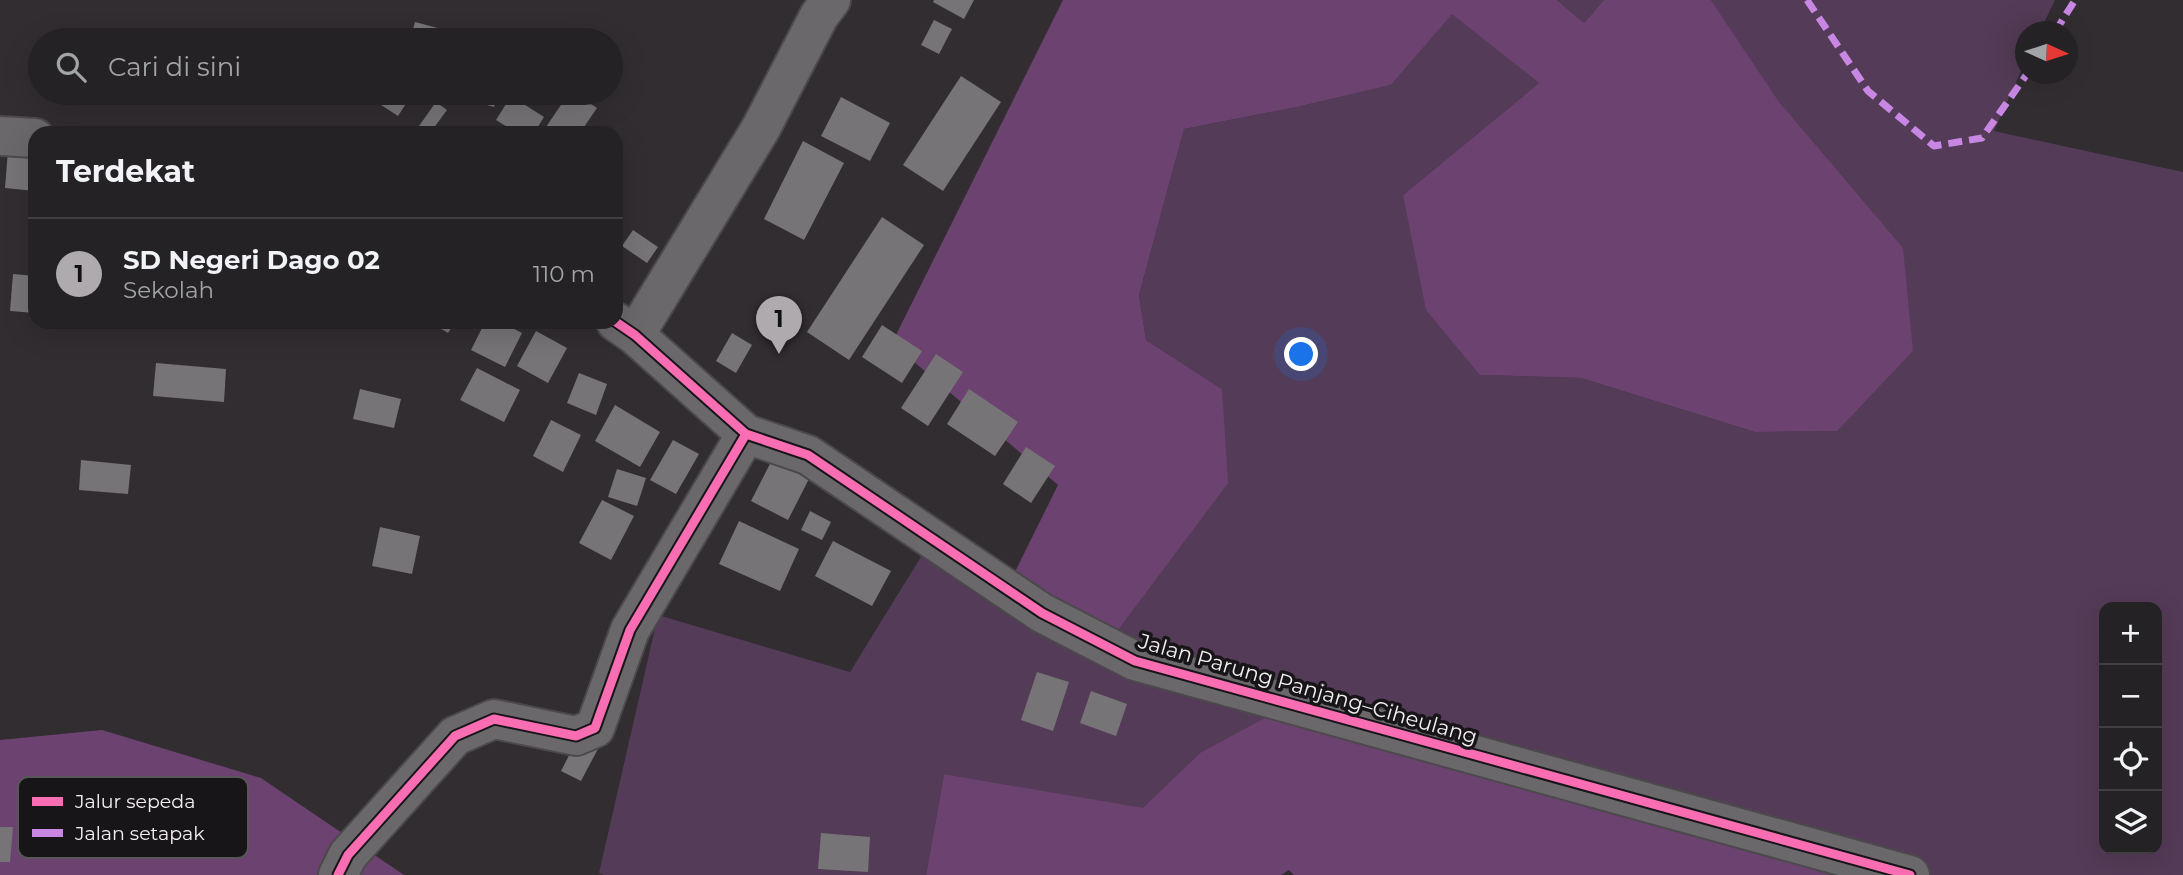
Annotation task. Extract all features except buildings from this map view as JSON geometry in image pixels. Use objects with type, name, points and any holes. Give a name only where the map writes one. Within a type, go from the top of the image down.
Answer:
[{"type":"street","points":[[625,328],[761,128],[819,16],[831,0]]},
{"type":"street","points":[[0,136],[28,138]]},
{"type":"street","name":"Jalan Parung Panjang–Ciheulang","points":[[625,328],[746,434],[808,455],[1042,613],[1135,661],[1910,875]]},
{"type":"street","points":[[338,875],[348,855],[455,736],[494,719],[576,736],[595,728],[630,630],[746,434]]},
{"type":"shaded area","points":[[1063,0],[1557,0],[1584,23],[1604,0],[1711,0],[1780,103],[1903,248],[1913,351],[1837,431],[1755,432],[1581,378],[1480,375],[1426,310],[1403,195],[1539,83],[1452,14],[1391,85],[1184,129],[1139,295],[1146,340],[1222,389],[1228,483],[1112,638],[1009,584],[1058,485],[892,343]]},
{"type":"shaded area","points":[[1557,0],[1604,0],[1584,23]]},
{"type":"shaded area","points":[[1711,0],[2055,0],[2045,21],[2015,21],[2015,84],[1994,131],[2183,172],[2183,875],[1911,875],[1200,753],[1144,809],[944,774],[926,875],[599,873],[658,615],[850,672],[930,542],[1009,584],[1222,389],[1146,340],[1139,295],[1184,129],[1391,85],[1452,13],[1539,83],[1403,195],[1480,375],[1581,378],[1755,432],[1837,431],[1780,103]]},
{"type":"shaded area","points":[[1295,702],[1911,875],[1294,875],[1289,870],[1281,875],[926,875],[944,774],[1143,808],[1200,753]]},
{"type":"shaded area","points":[[102,730],[261,778],[404,875],[0,875],[0,740]]},
{"type":"marked path","points":[[1807,0],[1868,91],[1934,146],[1982,138],[2020,84]]},
{"type":"marked path","points":[[2062,21],[2075,0]]},
{"type":"cycle path","points":[[623,327],[746,434],[808,455],[1042,613],[1135,661],[1910,875]]},
{"type":"cycle path","points":[[338,875],[348,855],[455,736],[494,719],[576,736],[595,728],[630,630],[746,434]]},
{"type":"place","name":"SD Negeri Dago 02","points":[[779,354]]}]
